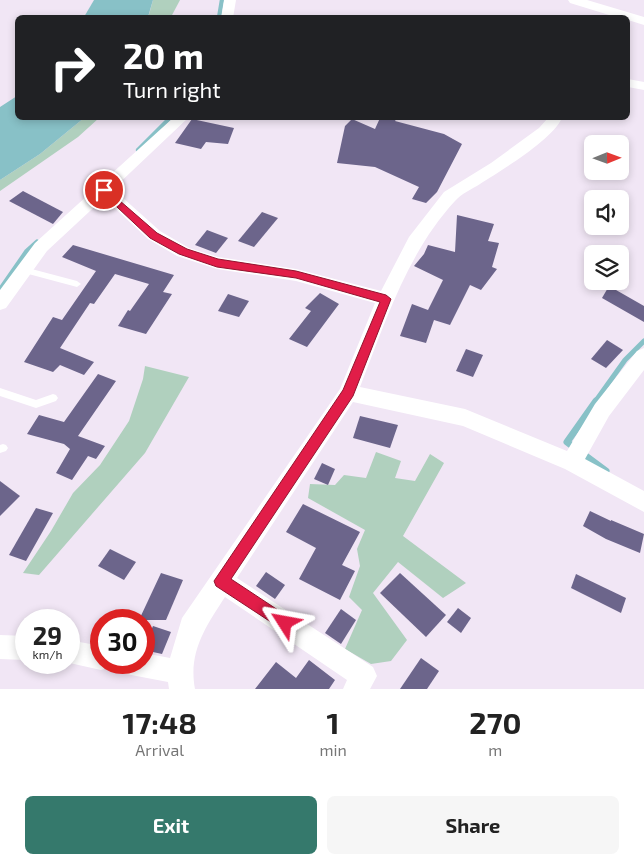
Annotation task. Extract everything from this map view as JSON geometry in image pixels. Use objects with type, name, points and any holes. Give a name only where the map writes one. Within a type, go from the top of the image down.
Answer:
[{"type":"street","points":[[228,15],[230,0]]},
{"type":"street","points":[[574,0],[624,15]]},
{"type":"street","points":[[630,17],[644,21]]},
{"type":"street","points":[[630,31],[644,21]]},
{"type":"street","points":[[630,83],[644,86]]},
{"type":"street","points":[[0,302],[41,247],[179,120]]},
{"type":"street","points":[[155,672],[181,681],[191,627],[348,393],[386,299],[415,241],[450,196],[496,167],[544,131],[553,120]]},
{"type":"street","points":[[104,190],[154,235],[183,252],[217,263],[296,275],[386,299]]},
{"type":"street","points":[[572,462],[602,410],[644,356]]},
{"type":"street","points":[[348,393],[465,418],[572,462],[644,502]]},
{"type":"street","points":[[221,581],[364,676],[356,689]]},
{"type":"street","points":[[0,647],[15,648]]},
{"type":"lane","points":[[24,270],[77,284]]},
{"type":"lane","points":[[0,392],[36,404],[53,398]]},
{"type":"green space","points":[[153,0],[180,0],[172,15],[149,15]]},
{"type":"green space","points":[[82,120],[97,120],[78,137],[0,191],[0,180],[40,154]]},
{"type":"green space","points":[[145,366],[189,377],[145,453],[39,575],[23,573],[73,493],[100,465],[129,421],[143,379]]},
{"type":"green space","points":[[376,452],[401,461],[395,478],[415,481],[430,454],[444,463],[403,536],[466,583],[443,598],[398,562],[373,593],[407,640],[391,661],[371,664],[345,649],[362,610],[349,597],[360,566],[357,549],[365,530],[308,498],[310,484],[335,485],[344,475],[366,478]]},
{"type":"water","points":[[94,0],[153,0],[149,15],[85,15]]},
{"type":"water","points":[[15,97],[15,120],[82,120],[40,154],[0,180],[0,107]]},
{"type":"building","points":[[191,120],[234,128],[228,144],[206,142],[201,149],[175,143]]},
{"type":"building","points":[[351,120],[375,129],[379,120],[396,120],[444,134],[462,144],[437,192],[426,203],[412,199],[419,187],[375,167],[337,163],[345,126]]},
{"type":"building","points":[[23,191],[63,212],[53,224],[9,201]]},
{"type":"building","points":[[262,212],[278,218],[254,247],[238,241]]},
{"type":"building","points":[[457,215],[494,224],[488,241],[499,243],[492,267],[497,269],[481,290],[470,285],[450,325],[434,320],[426,343],[400,336],[412,304],[428,310],[443,280],[414,266],[424,254],[428,245],[455,252]]},
{"type":"building","points":[[207,230],[228,238],[216,253],[195,245]]},
{"type":"building","points":[[73,245],[174,275],[163,292],[172,294],[146,334],[118,326],[149,284],[115,274],[94,304],[90,303],[60,348],[94,362],[84,375],[60,365],[53,372],[24,362],[53,317],[62,320],[96,271],[62,257]]},
{"type":"building","points":[[607,290],[616,290],[644,306],[644,322],[602,298]]},
{"type":"building","points":[[320,293],[339,304],[307,347],[289,339],[311,311],[305,308]]},
{"type":"building","points":[[228,294],[249,301],[239,317],[218,311]]},
{"type":"building","points":[[607,340],[623,350],[606,368],[591,359]]},
{"type":"building","points":[[466,349],[483,355],[473,377],[456,371]]},
{"type":"building","points":[[98,374],[116,381],[78,436],[105,446],[96,459],[88,456],[72,480],[56,473],[70,449],[64,444],[27,434],[39,415],[64,422]]},
{"type":"building","points":[[360,416],[398,425],[390,448],[353,438]]},
{"type":"building","points":[[322,463],[335,469],[328,485],[314,479]]},
{"type":"building","points":[[0,481],[20,496],[0,516]]},
{"type":"building","points":[[303,504],[360,532],[342,565],[355,571],[340,600],[299,579],[316,548],[286,532]]},
{"type":"building","points":[[36,508],[53,513],[26,561],[9,555]]},
{"type":"building","points":[[590,511],[644,534],[640,553],[606,539],[583,526]]},
{"type":"building","points":[[110,549],[136,562],[124,580],[98,566]]},
{"type":"building","points":[[266,572],[285,585],[275,599],[256,586]]},
{"type":"building","points":[[161,573],[183,580],[166,620],[155,620],[155,609],[144,609]]},
{"type":"building","points":[[400,573],[446,615],[426,637],[380,593]]},
{"type":"building","points":[[576,574],[626,598],[621,613],[571,588]]},
{"type":"building","points":[[458,608],[471,618],[461,633],[447,622]]},
{"type":"building","points":[[341,609],[356,620],[341,644],[325,633]]},
{"type":"building","points":[[155,627],[171,632],[162,654],[155,652]]},
{"type":"building","points":[[421,658],[439,671],[427,689],[400,689]]},
{"type":"building","points":[[309,660],[335,680],[329,689],[255,689],[276,662],[296,678]]},
{"type":"waterway","points":[[220,15],[222,0]]},
{"type":"waterway","points":[[138,150],[168,120]]},
{"type":"waterway","points":[[0,290],[27,251],[37,242]]},
{"type":"waterway","points":[[595,402],[625,360],[644,341]]},
{"type":"waterway","points":[[596,401],[567,442],[606,471]]},
{"type":"route","points":[[104,190],[154,235],[183,252],[217,263],[296,275],[386,299],[348,393],[221,581],[285,623]]}]
